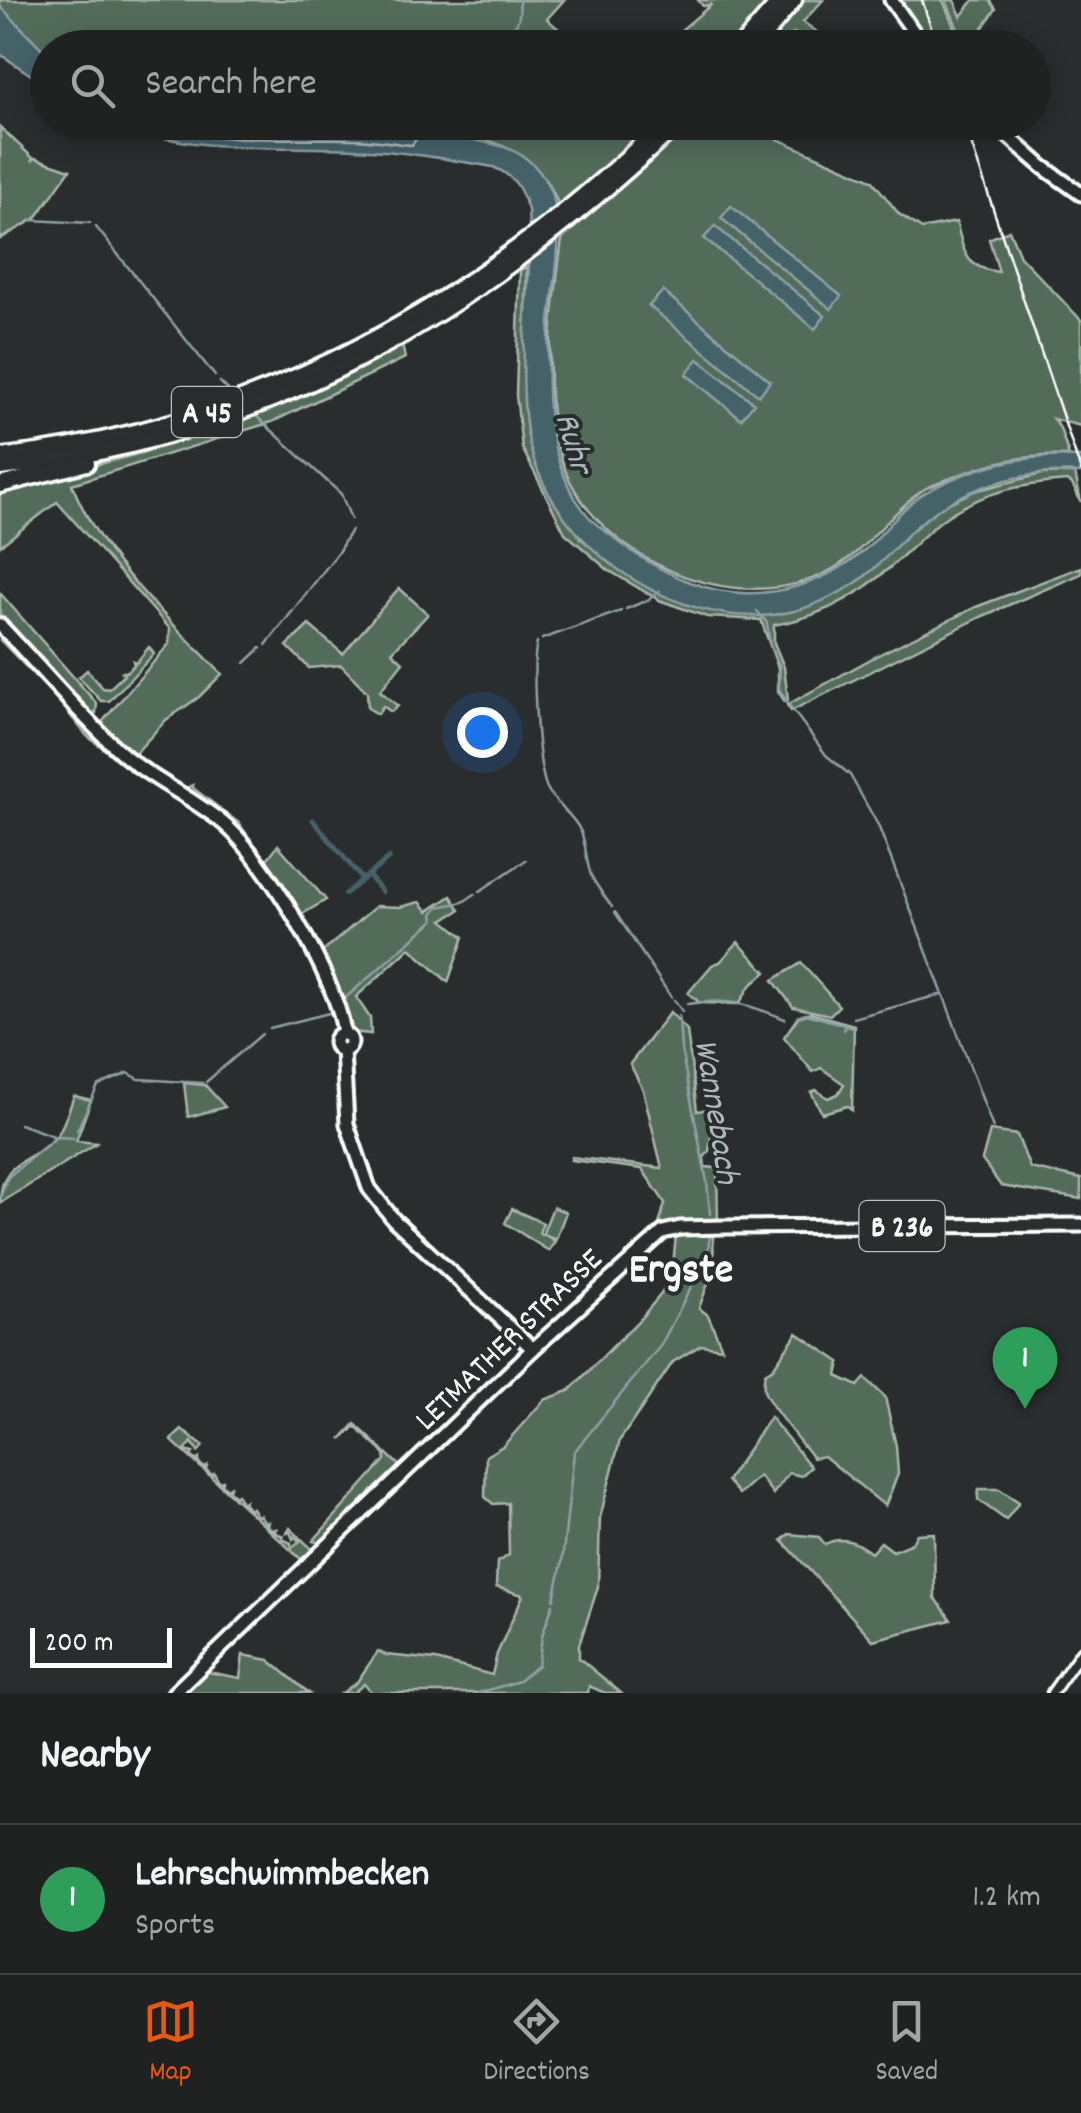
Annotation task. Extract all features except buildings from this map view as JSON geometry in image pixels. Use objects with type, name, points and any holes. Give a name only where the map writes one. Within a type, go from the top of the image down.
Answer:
[{"type":"highway","points":[[754,30],[781,0]]},
{"type":"highway","points":[[769,30],[794,0]]},
{"type":"highway","name":"A 45","points":[[0,468],[108,451],[182,432],[278,398],[344,369],[520,248],[646,140]]},
{"type":"highway","name":"A 45","points":[[0,457],[93,443],[200,414],[395,336],[474,292],[556,233],[660,140]]},
{"type":"highway","points":[[0,485],[130,451],[182,432]]},
{"type":"main road","points":[[892,0],[913,30]]},
{"type":"main road","points":[[1012,140],[1081,194]]},
{"type":"main road","points":[[0,625],[115,748],[210,812],[236,836],[295,920],[339,1006],[344,1033],[352,1042],[343,1050],[348,1124],[369,1188],[394,1220],[534,1349]]},
{"type":"main road","name":"LETMATHER STRASSE","points":[[174,1693],[655,1236],[673,1228],[1081,1226]]},
{"type":"street","points":[[1052,1693],[1081,1652]]},
{"type":"green space","points":[[0,0],[564,0],[547,19],[560,30],[30,30],[30,37],[0,6]]},
{"type":"green space","points":[[698,0],[771,0],[743,30],[681,30],[712,4],[703,6]]},
{"type":"green space","points":[[801,0],[823,0],[803,22],[814,30],[775,30]]},
{"type":"green space","points":[[896,0],[943,0],[955,30],[918,30]]},
{"type":"green space","points":[[946,0],[954,0],[961,16],[974,0],[990,0],[996,9],[981,30],[958,30]]},
{"type":"green space","points":[[0,127],[32,161],[35,158],[70,170],[36,218],[0,239]]},
{"type":"green space","points":[[486,140],[635,140],[559,207],[549,185],[535,168],[501,145]]},
{"type":"green space","points":[[673,140],[780,140],[872,180],[899,214],[922,229],[956,222],[967,256],[987,270],[999,272],[989,239],[1009,230],[1020,256],[1081,320],[1081,426],[1053,419],[1069,456],[1008,460],[929,487],[844,562],[794,584],[754,589],[713,584],[673,572],[636,552],[604,526],[578,495],[561,459],[551,405],[550,349],[562,239]]},
{"type":"green space","points":[[527,267],[527,432],[580,538],[655,591],[694,606],[734,615],[780,614],[915,528],[938,508],[974,491],[1042,474],[1075,473],[1081,502],[1067,481],[991,494],[943,519],[847,599],[812,615],[774,625],[774,643],[784,667],[788,700],[785,702],[778,691],[778,668],[761,620],[707,617],[659,600],[608,570],[565,533],[522,448],[516,395],[520,270]]},
{"type":"green space","points":[[402,345],[405,358],[272,422],[72,484],[84,511],[117,562],[222,674],[199,697],[166,720],[133,756],[103,728],[103,721],[169,644],[170,629],[57,502],[0,546],[0,488],[205,434],[271,409]]},
{"type":"green space","points":[[1081,567],[1081,574],[983,616],[791,711],[787,705],[976,607]]},
{"type":"green space","points":[[399,588],[428,614],[392,652],[403,662],[380,691],[398,706],[391,712],[383,706],[378,714],[368,708],[367,692],[341,665],[309,668],[287,646],[309,625],[343,654]]},
{"type":"green space","points":[[0,593],[97,704],[96,713],[87,712],[0,619]]},
{"type":"green space","points":[[0,633],[125,765],[87,736],[0,640]]},
{"type":"green space","points":[[149,647],[154,654],[109,701],[101,701],[79,677],[87,670],[103,688],[109,689]]},
{"type":"green space","points":[[143,761],[184,789],[193,785],[239,823],[263,858],[268,858],[278,845],[326,900],[299,916],[235,828]]},
{"type":"green space","points":[[451,896],[460,910],[443,920],[464,937],[448,982],[410,948],[356,997],[370,1018],[371,1034],[350,1032],[343,1003],[320,954],[376,906],[400,907],[420,902],[428,911]]},
{"type":"green space","points":[[738,942],[766,972],[749,987],[739,1004],[700,1003],[688,993]]},
{"type":"green space","points":[[801,963],[839,1006],[830,1015],[793,1007],[773,980]]},
{"type":"green space","points":[[670,1012],[687,1030],[697,1111],[715,1108],[709,1152],[704,1157],[705,1167],[717,1168],[718,1221],[658,1228],[665,1203],[642,1169],[571,1160],[572,1157],[662,1168],[643,1090],[630,1064]]},
{"type":"green space","points":[[810,1013],[854,1025],[852,1110],[848,1106],[822,1113],[811,1092],[816,1090],[828,1098],[838,1094],[844,1084],[821,1068],[813,1072],[784,1037],[798,1017]]},
{"type":"green space","points":[[184,1083],[205,1085],[225,1107],[188,1117]]},
{"type":"green space","points":[[74,1096],[91,1100],[76,1141],[97,1143],[0,1203],[5,1178],[54,1139]]},
{"type":"green space","points":[[990,1131],[1017,1135],[1030,1168],[1081,1179],[1081,1199],[1001,1186],[982,1160]]},
{"type":"green space","points":[[553,1207],[566,1212],[556,1239],[543,1234],[555,1241],[549,1251],[505,1223],[512,1209],[543,1223],[539,1233],[542,1235]]},
{"type":"green space","points":[[713,1235],[714,1267],[699,1308],[708,1315],[722,1348],[701,1345],[673,1362],[620,1440],[600,1518],[598,1587],[579,1645],[579,1658],[621,1693],[605,1693],[589,1686],[588,1693],[372,1693],[364,1684],[353,1693],[342,1693],[357,1682],[378,1651],[436,1660],[492,1675],[523,1595],[496,1587],[497,1562],[509,1555],[508,1503],[493,1504],[485,1497],[486,1456],[504,1445],[544,1400],[569,1391],[641,1318],[672,1273],[676,1236]]},
{"type":"green space","points":[[797,1333],[840,1362],[837,1376],[858,1386],[865,1378],[885,1397],[898,1474],[885,1506],[824,1456],[813,1458],[766,1396],[765,1373],[773,1368]]},
{"type":"green space","points":[[770,1417],[811,1467],[801,1476],[789,1473],[773,1494],[759,1476],[739,1494],[727,1481]]},
{"type":"green space","points":[[355,1424],[404,1470],[324,1544],[313,1541],[385,1460],[385,1454],[356,1427],[341,1439]]},
{"type":"green space","points":[[182,1430],[203,1446],[198,1452],[192,1442],[185,1451],[193,1453],[191,1456],[199,1459],[204,1468],[207,1466],[206,1470],[214,1473],[219,1482],[223,1481],[227,1489],[230,1487],[229,1491],[237,1494],[242,1503],[245,1501],[272,1530],[276,1529],[274,1532],[291,1543],[292,1548],[300,1541],[287,1533],[290,1528],[313,1550],[313,1554],[233,1630],[304,1562],[171,1440]]},
{"type":"green space","points":[[979,1489],[999,1489],[1019,1502],[1006,1520],[978,1500]]},
{"type":"green space","points":[[934,1533],[935,1597],[951,1620],[873,1640],[782,1540],[789,1534],[819,1537],[825,1544],[843,1540],[871,1553],[881,1542],[893,1551],[912,1543],[917,1534]]},
{"type":"green space","points":[[243,1655],[269,1660],[309,1693],[180,1693],[203,1671],[240,1678]]},
{"type":"water","points":[[0,6],[30,37],[30,74],[0,54]]},
{"type":"water","points":[[175,140],[476,140],[527,159],[542,175],[557,214],[548,400],[564,475],[575,497],[597,524],[641,557],[688,581],[713,589],[757,593],[799,586],[856,556],[913,501],[965,474],[1022,459],[1061,456],[1081,457],[1081,473],[1016,478],[954,500],[918,525],[860,580],[808,607],[780,614],[738,615],[697,608],[656,592],[619,570],[585,541],[558,508],[538,471],[524,403],[528,210],[520,189],[507,174],[493,167],[389,152]]},
{"type":"water","points":[[731,206],[841,296],[831,309],[721,218]]},
{"type":"water","points":[[715,226],[825,316],[815,329],[704,238]]},
{"type":"water","points":[[663,291],[770,381],[759,396],[649,306]]},
{"type":"water","points":[[698,359],[754,403],[741,419],[686,374]]},
{"type":"waterway","name":"Wannebach","points":[[509,30],[518,19],[519,0]]},
{"type":"waterway","points":[[30,220],[90,223]]},
{"type":"waterway","points":[[96,227],[215,376]]},
{"type":"waterway","points":[[220,382],[232,394]]},
{"type":"waterway","points":[[255,415],[341,494],[351,519]]},
{"type":"waterway","points":[[266,645],[337,554],[351,530]]},
{"type":"waterway","name":"Wannebach","points":[[626,609],[660,591]]},
{"type":"waterway","name":"Wannebach","points":[[542,639],[621,611]]},
{"type":"waterway","points":[[757,611],[767,623],[770,646],[780,666],[779,689],[826,755],[850,775],[878,825],[942,992]]},
{"type":"waterway","name":"Wannebach","points":[[537,642],[535,693],[543,776],[550,794],[580,830],[591,875],[612,907]]},
{"type":"waterway","points":[[245,663],[261,648]]},
{"type":"waterway","points":[[313,820],[362,879]]},
{"type":"waterway","points":[[345,894],[389,858]]},
{"type":"waterway","points":[[480,891],[526,860]]},
{"type":"waterway","points":[[368,875],[382,892]]},
{"type":"waterway","points":[[342,1001],[434,920],[438,907],[463,902],[475,894]]},
{"type":"waterway","name":"Wannebach","points":[[615,912],[671,997]]},
{"type":"waterway","points":[[853,1018],[943,994],[993,1128]]},
{"type":"waterway","name":"Wannebach","points":[[674,1000],[682,1011]]},
{"type":"waterway","points":[[687,1004],[737,1003],[785,1019]]},
{"type":"waterway","points":[[270,1028],[333,1012]]},
{"type":"waterway","points":[[797,1017],[806,1014],[846,1025]]},
{"type":"waterway","name":"Wannebach","points":[[679,1016],[681,1049],[710,1214]]},
{"type":"waterway","points":[[843,1030],[846,1025],[852,1027]]},
{"type":"waterway","points":[[206,1082],[262,1034]]},
{"type":"waterway","points":[[77,1130],[98,1086],[128,1073],[139,1079],[203,1083]]},
{"type":"waterway","points":[[20,1124],[56,1137],[73,1138]]},
{"type":"waterway","points":[[0,1197],[8,1177],[56,1137]]},
{"type":"waterway","name":"Wannebach","points":[[554,1599],[562,1563],[574,1452],[661,1345],[707,1256],[710,1236]]},
{"type":"waterway","name":"Wannebach","points":[[478,1693],[519,1681],[538,1665],[542,1636],[553,1604]]},
{"type":"railway","points":[[922,0],[932,30]]},
{"type":"railway","points":[[970,140],[1081,471]]},
{"type":"place","name":"Lehrschwimmbecken","points":[[1025,1409]]},
{"type":"district","name":"Ergste","points":[[681,1266]]},
{"type":"water label","name":"Ruhr","points":[[576,442]]}]
